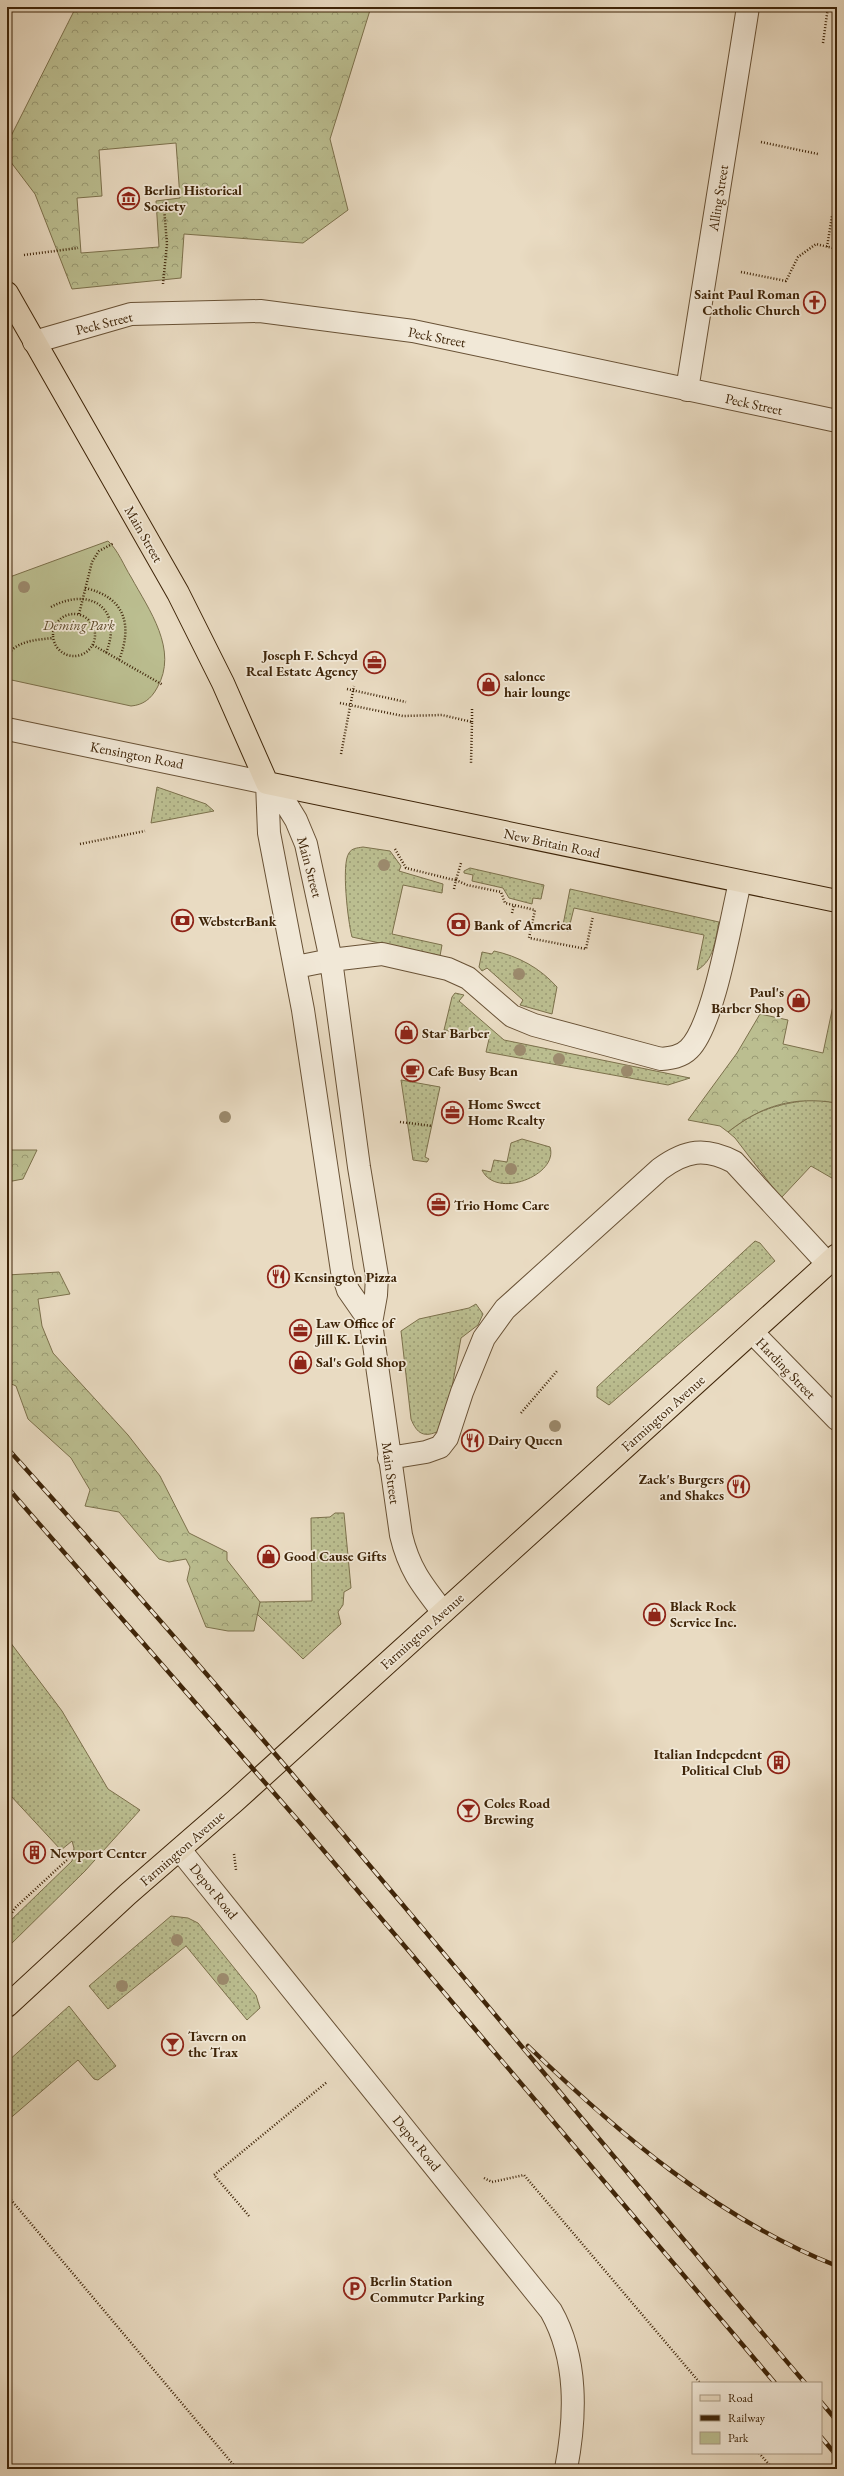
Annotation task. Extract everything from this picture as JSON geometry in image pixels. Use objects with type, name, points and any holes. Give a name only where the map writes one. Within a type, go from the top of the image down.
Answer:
[{"type":"main road","name":"Main Street","points":[[7,293],[178,594],[223,683],[267,783]]},
{"type":"main road","name":"New Britain Road","points":[[267,783],[837,901]]},
{"type":"main road","name":"Farmington Avenue","points":[[7,2006],[128,1894],[180,1850],[753,1333],[832,1259]]},
{"type":"street","name":"Alling Street","points":[[687,390],[748,7]]},
{"type":"street","name":"Peck Street","points":[[34,342],[131,314],[260,311],[413,331],[837,421]]},
{"type":"street","name":"Kensington Road","points":[[7,729],[267,783]]},
{"type":"street","name":"Main Street","points":[[267,783],[285,802],[296,820],[306,844],[331,960],[359,1167],[370,1226],[377,1276],[376,1295],[371,1324],[389,1458],[407,1559],[419,1581],[444,1612]]},
{"type":"street","name":"Main Street","points":[[267,783],[269,833],[296,967],[344,1282],[371,1324]]},
{"type":"street","points":[[296,967],[331,960],[382,954],[448,969],[468,978],[512,1016],[534,1025],[661,1059],[671,1058],[687,1051],[693,1045],[708,1019],[740,882]]},
{"type":"street","points":[[322,1130],[354,1126]]},
{"type":"street","points":[[389,1458],[426,1452],[440,1447],[447,1438],[462,1392],[484,1338],[505,1309],[660,1169],[678,1156],[700,1152],[722,1156],[734,1162],[832,1259]]},
{"type":"street","points":[[336,1230],[370,1226]]},
{"type":"street","name":"Harding Street","points":[[753,1333],[837,1419]]},
{"type":"street","name":"Depot Road","points":[[180,1850],[551,2310],[567,2348],[571,2373],[573,2422],[566,2469]]},
{"type":"path","points":[[823,43],[828,7]]},
{"type":"path","points":[[761,142],[818,154]]},
{"type":"path","points":[[162,289],[167,244],[164,208]]},
{"type":"path","points":[[827,247],[832,216],[837,214]]},
{"type":"path","points":[[741,272],[786,281],[798,257],[816,244],[837,249]]},
{"type":"path","points":[[24,255],[78,248]]},
{"type":"path","points":[[79,614],[95,557],[99,551],[115,543]]},
{"type":"path","points":[[86,588],[104,594],[120,608],[126,633],[125,644],[119,660]]},
{"type":"path","points":[[51,607],[68,599],[83,598],[98,604],[109,616],[112,631],[106,653]]},
{"type":"path","points":[[79,614],[89,619],[93,624],[95,639],[93,645],[82,654],[69,655],[58,648],[53,638],[54,629],[62,617],[79,614]]},
{"type":"path","points":[[7,655],[12,649],[24,643],[53,638]]},
{"type":"path","points":[[93,645],[163,685]]},
{"type":"path","points":[[341,754],[354,686]]},
{"type":"path","points":[[347,690],[406,702]]},
{"type":"path","points":[[340,703],[404,716],[442,715],[472,722]]},
{"type":"path","points":[[471,762],[472,707]]},
{"type":"path","points":[[80,844],[145,831]]},
{"type":"path","points":[[395,849],[406,868],[456,880],[467,885],[501,892],[505,903],[535,910],[529,938],[586,949],[593,916]]},
{"type":"path","points":[[454,889],[461,863]]},
{"type":"path","points":[[512,913],[514,905]]},
{"type":"path","points":[[400,1122],[432,1126]]},
{"type":"path","points":[[521,1413],[557,1371]]},
{"type":"path","points":[[234,1854],[236,1870],[239,1875]]},
{"type":"path","points":[[7,1920],[16,1907],[69,1858]]},
{"type":"path","points":[[249,2216],[214,2175],[327,2081],[332,2087]]},
{"type":"path","points":[[482,2177],[492,2182],[524,2175],[699,2382]]},
{"type":"path","points":[[7,2195],[237,2469]]},
{"type":"path","points":[[760,2454],[773,2469]]},
{"type":"green space","points":[[76,7],[371,7],[330,139],[348,210],[303,243],[184,234],[181,278],[72,289],[35,194],[7,157],[7,144]],"holes":[[[176,143],[180,198],[156,201],[159,247],[81,253],[77,198],[102,196],[99,150]]]},
{"type":"green space","name":"Deming Park","points":[[108,541],[121,558],[146,603],[159,631],[165,659],[163,674],[155,692],[143,703],[131,706],[7,679],[7,578]]},
{"type":"green space","points":[[157,787],[206,804],[214,811],[151,823]]},
{"type":"green space","points":[[363,847],[390,851],[401,866],[399,871],[443,884],[442,893],[403,885],[392,934],[442,945],[440,956],[352,937],[345,880],[347,859],[352,850]]},
{"type":"green space","points":[[470,868],[544,885],[541,899],[533,898],[532,904],[509,898],[503,888],[472,881],[473,875],[464,873],[464,871]]},
{"type":"green space","points":[[570,889],[719,922],[715,943],[710,956],[703,966],[697,970],[704,935],[574,908],[568,932],[563,925]]},
{"type":"green space","points":[[494,951],[512,956],[528,964],[543,974],[557,987],[552,1014],[520,1005],[523,1000],[487,968],[482,971],[479,967],[482,952],[492,954]]},
{"type":"green space","points":[[837,987],[837,1103],[807,1101],[779,1105],[753,1115],[728,1132],[720,1126],[688,1120],[737,1053],[760,1014],[788,1020],[783,1044],[823,1053]]},
{"type":"green space","points":[[455,993],[464,995],[459,1001],[504,1040],[690,1078],[668,1085],[486,1052],[489,1039],[444,1030],[452,997]]},
{"type":"green space","points":[[401,1080],[440,1087],[425,1157],[429,1159],[427,1162],[413,1160]]},
{"type":"green space","points":[[814,1099],[837,1103],[837,1181],[811,1166],[781,1198],[735,1138],[728,1132],[749,1118],[768,1109],[789,1103]]},
{"type":"green space","points":[[522,1139],[550,1147],[550,1157],[545,1167],[525,1180],[512,1183],[500,1183],[489,1179],[482,1170],[491,1172],[494,1160],[507,1162],[511,1143]]},
{"type":"green space","points":[[7,1150],[37,1150],[23,1179],[7,1182]]},
{"type":"green space","points":[[755,1241],[760,1243],[775,1261],[609,1405],[597,1397],[597,1387]]},
{"type":"green space","points":[[59,1272],[70,1294],[38,1299],[42,1326],[53,1353],[128,1435],[160,1476],[189,1533],[227,1552],[227,1560],[260,1602],[254,1631],[228,1631],[206,1627],[187,1580],[190,1567],[186,1559],[169,1562],[159,1559],[119,1512],[85,1506],[90,1490],[71,1458],[28,1419],[16,1386],[7,1382],[7,1275]]},
{"type":"green space","points":[[476,1304],[483,1314],[478,1325],[461,1338],[450,1398],[439,1431],[429,1434],[422,1433],[416,1428],[411,1419],[401,1331],[419,1319],[469,1308]]},
{"type":"green space","points":[[335,1513],[344,1513],[351,1588],[344,1592],[343,1605],[338,1612],[341,1624],[303,1659],[257,1614],[260,1602],[312,1601],[311,1518],[330,1517]]},
{"type":"green space","points":[[7,1638],[62,1711],[108,1789],[140,1810],[85,1871],[7,1948],[8,1923],[72,1861],[74,1848],[72,1841],[61,1850],[10,1795],[7,1798]]},
{"type":"green space","points":[[171,1916],[188,1918],[198,1923],[256,1995],[260,2008],[247,2020],[186,1946],[108,2009],[89,1986]]},
{"type":"green space","points":[[69,2006],[116,2066],[98,2080],[94,2079],[78,2060],[7,2121],[7,2062]]},
{"type":"railway","points":[[7,1448],[210,1678],[310,1795],[804,2382]]},
{"type":"railway","points":[[7,1487],[302,1825],[774,2382]]},
{"type":"railway","points":[[528,2046],[634,2142],[711,2199],[751,2224],[793,2247],[837,2266]]},
{"type":"railway","points":[[822,2403],[837,2421]]},
{"type":"railway","points":[[822,2438],[837,2456]]},
{"type":"place","name":"Berlin Historical Society","points":[[129,198]]},
{"type":"place","name":"Saint Paul Roman Catholic Church","points":[[815,302]]},
{"type":"place","name":"Joseph F. Scheyd Real Estate Agency","points":[[374,663]]},
{"type":"place","name":"salonce hair lounge","points":[[488,684]]},
{"type":"place","name":"WebsterBank","points":[[183,921]]},
{"type":"place","name":"Bank of America","points":[[458,925]]},
{"type":"place","name":"Paul's Barber Shop","points":[[799,1000]]},
{"type":"place","name":"Star Barber","points":[[407,1033]]},
{"type":"place","name":"Cafe Busy Bean","points":[[412,1071]]},
{"type":"place","name":"Home Sweet Home Realty","points":[[452,1112]]},
{"type":"place","name":"Trio Home Care","points":[[438,1205]]},
{"type":"place","name":"Kensington Pizza","points":[[278,1277]]},
{"type":"place","name":"Law Office of Jill K. Levin","points":[[300,1331]]},
{"type":"place","name":"Sal's Gold Shop","points":[[300,1362]]},
{"type":"place","name":"Dairy Queen","points":[[473,1440]]},
{"type":"place","name":"Zack's Burgers and Shakes","points":[[739,1487]]},
{"type":"place","name":"Good Cause Gifts","points":[[269,1556]]},
{"type":"place","name":"Black Rock Service Inc.","points":[[654,1614]]},
{"type":"place","name":"Italian Indepedent Political Club","points":[[778,1762]]},
{"type":"place","name":"Coles Road Brewing","points":[[469,1811]]},
{"type":"place","name":"Newport Center","points":[[35,1853]]},
{"type":"place","name":"Tavern on the Trax","points":[[172,2044]]},
{"type":"place","name":"Berlin Station Commuter Parking","points":[[354,2289]]}]
